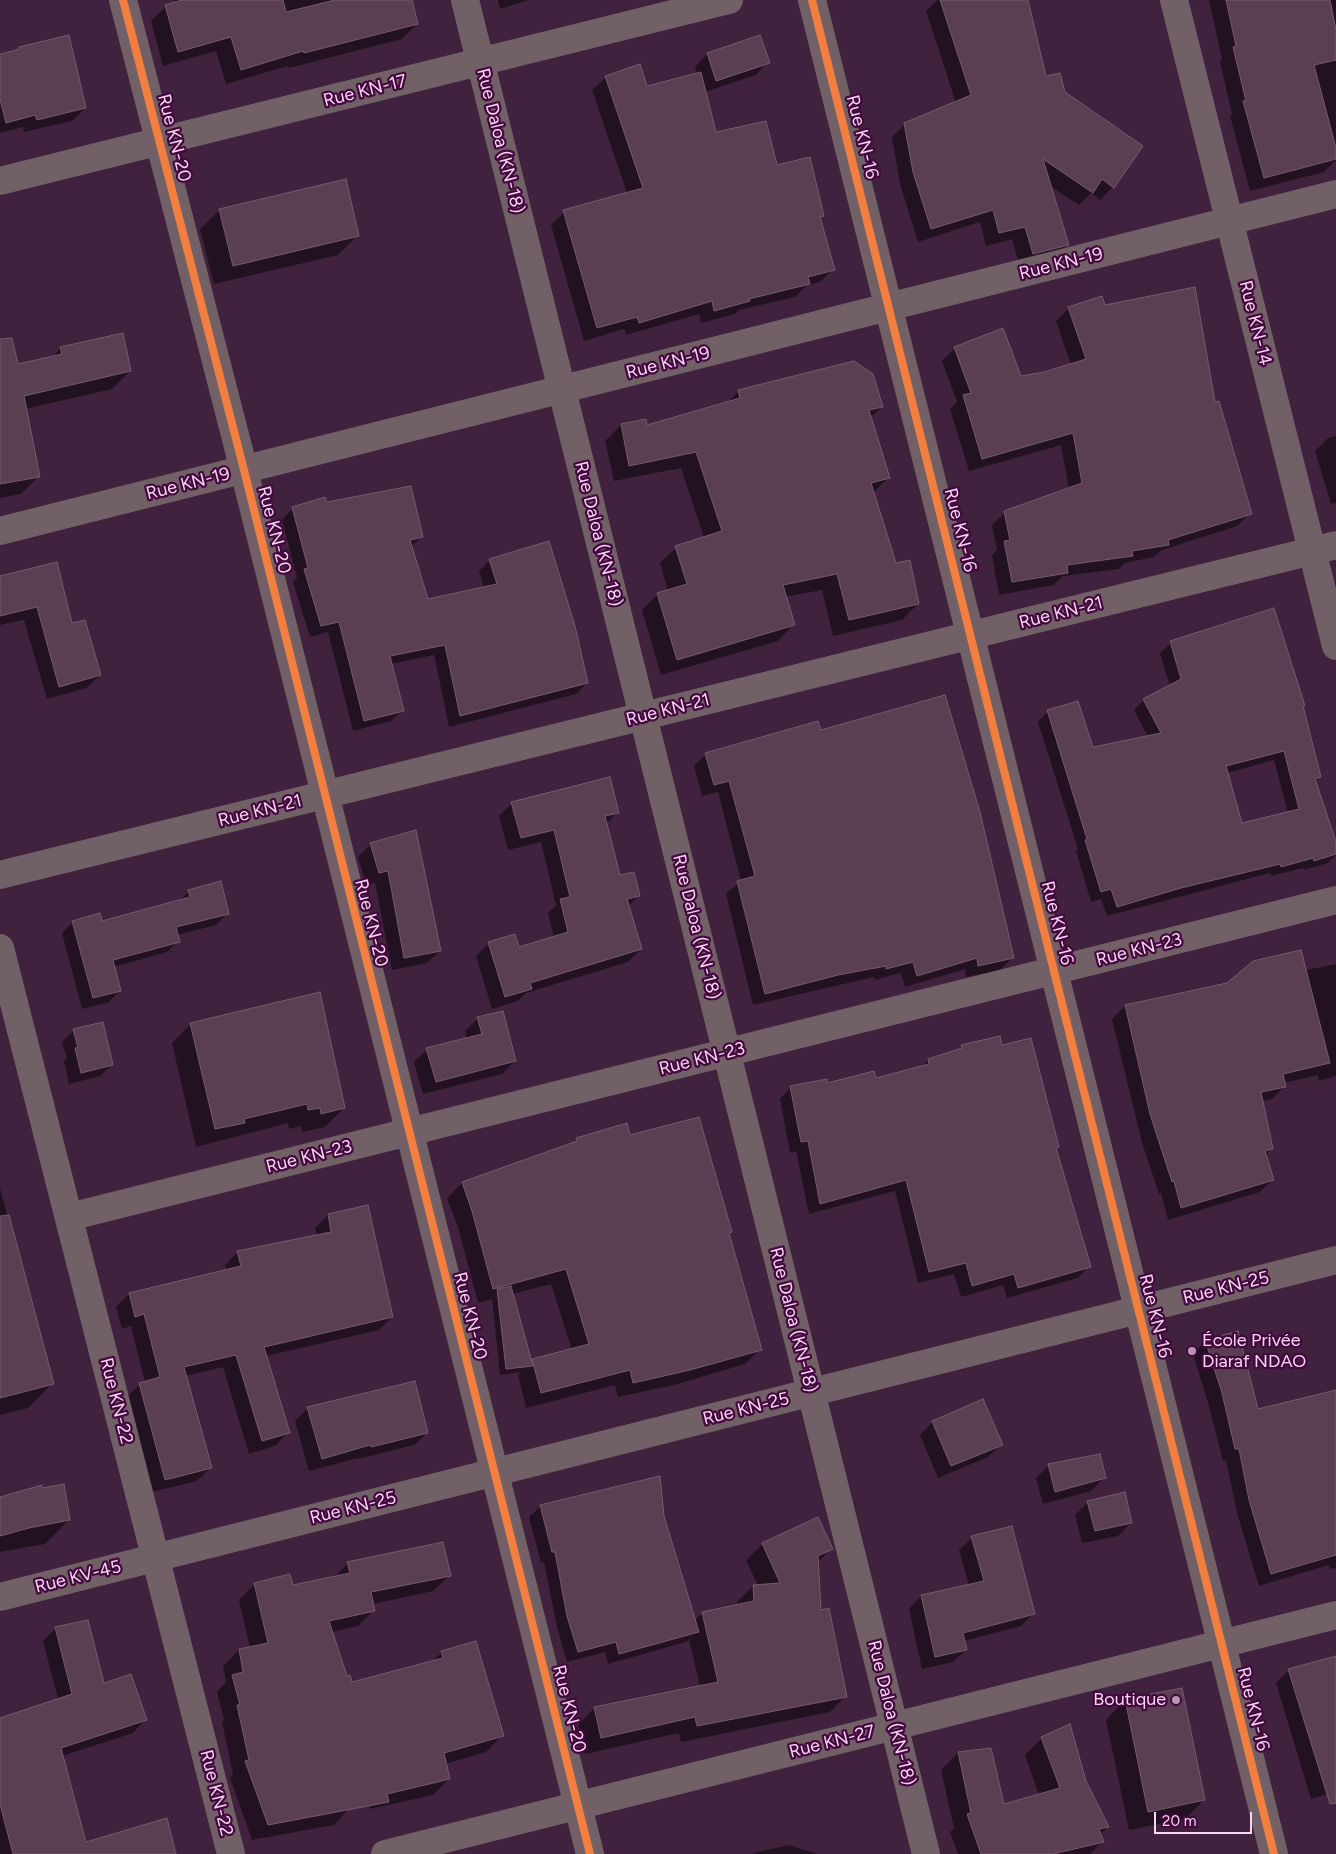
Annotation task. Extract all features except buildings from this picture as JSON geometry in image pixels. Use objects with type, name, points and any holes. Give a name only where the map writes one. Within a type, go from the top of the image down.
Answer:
[{"type":"street","name":"Rue KN-20","points":[[123,0],[244,470],[323,795],[590,1854]]},
{"type":"street","name":"Rue Daloa (KN-18)","points":[[465,0],[926,1854]]},
{"type":"street","name":"Rue KN-17","points":[[0,181],[730,0]]},
{"type":"street","name":"Rue KN-16","points":[[812,0],[1274,1854]]},
{"type":"street","name":"Rue KN-14","points":[[1174,0],[1230,221],[1324,548],[1336,646]]},
{"type":"street","name":"Rue KN-19","points":[[0,531],[1336,194]]},
{"type":"street","name":"Rue KN-21","points":[[0,874],[1324,548]]},
{"type":"street","name":"Rue KN-23","points":[[69,1217],[1336,900]]},
{"type":"street","name":"Rue KN-22","points":[[0,948],[231,1854]]},
{"type":"street","name":"Rue KN-25","points":[[155,1558],[1336,1260]]},
{"type":"street","name":"Rue KV-45","points":[[0,1597],[155,1558]]},
{"type":"street","name":"Rue KN-27","points":[[385,1854],[1336,1615]]},
{"type":"cycle path","points":[[123,0],[244,470],[590,1854]]},
{"type":"cycle path","points":[[812,0],[1274,1854]]},
{"type":"place","name":"École Privée Diaraf NDAO","points":[[1192,1351]]},
{"type":"place","name":"Boutique","points":[[1176,1700]]}]
